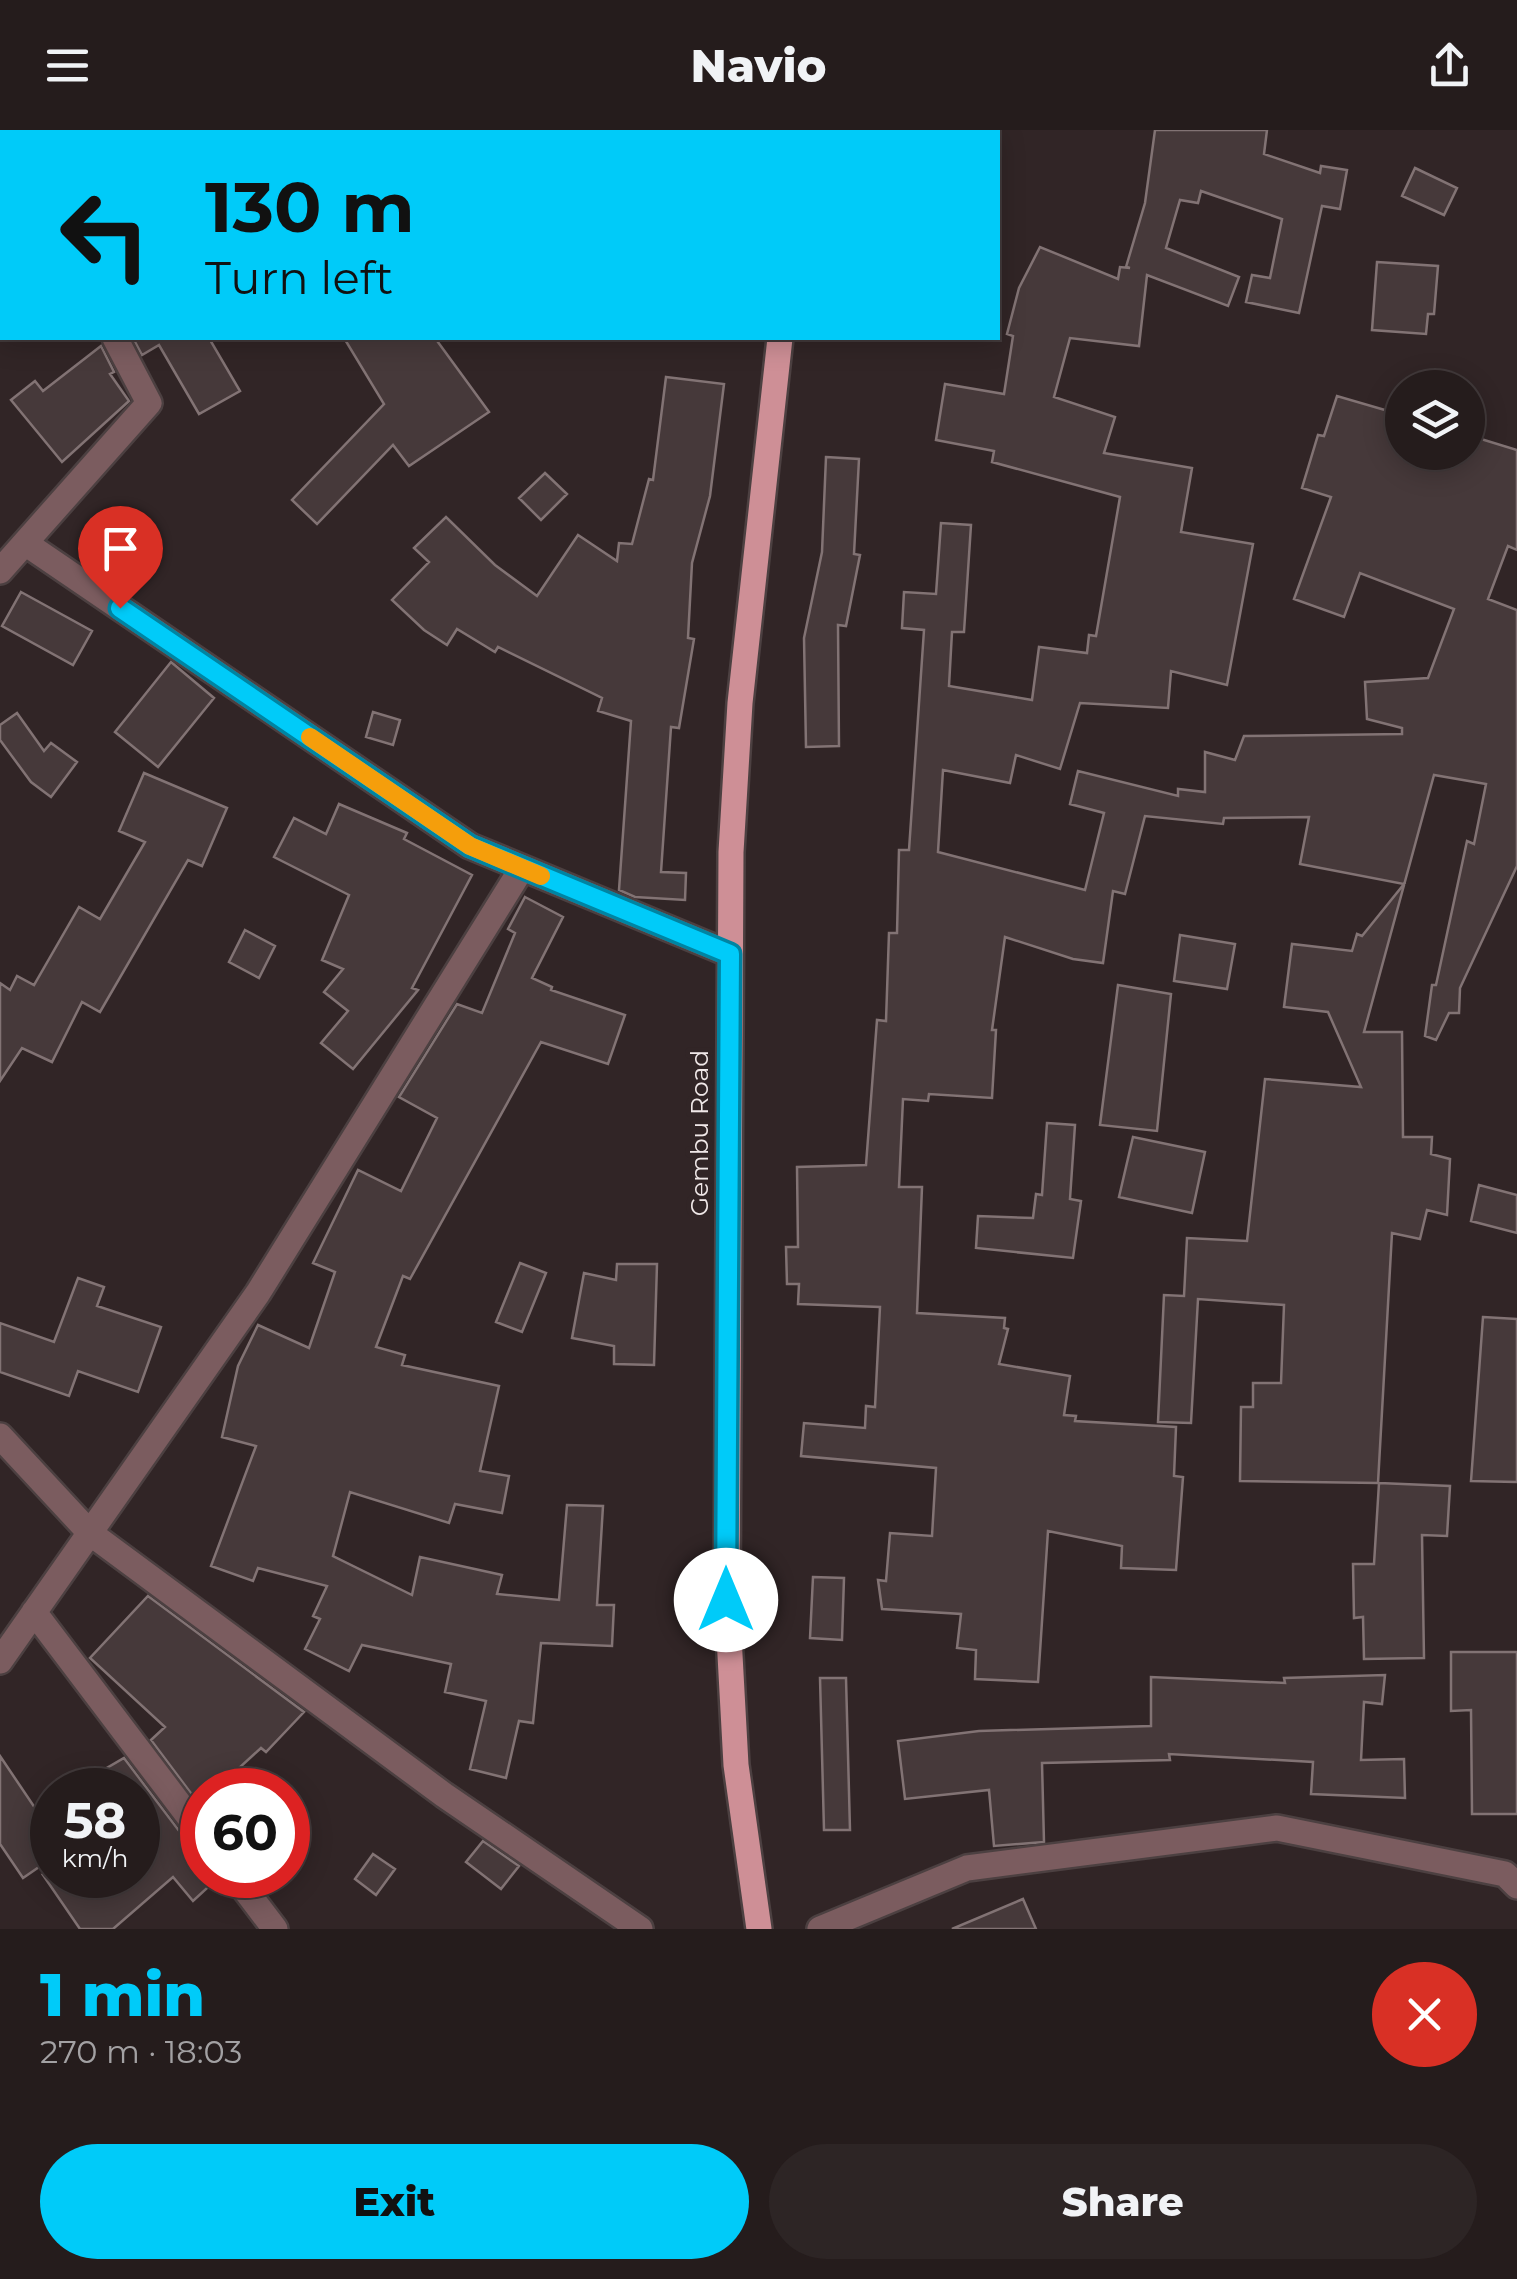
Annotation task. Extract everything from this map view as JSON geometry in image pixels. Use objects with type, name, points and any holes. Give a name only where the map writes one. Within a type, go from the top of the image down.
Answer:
[{"type":"main road","name":"Gembu Road","points":[[759,1929],[736,1765],[726,1600],[730,954],[740,703],[780,340]]},
{"type":"street","points":[[0,571],[149,403],[117,340]]},
{"type":"street","points":[[25,543],[470,846],[730,954]]},
{"type":"street","points":[[0,1661],[258,1294],[522,868]]},
{"type":"street","points":[[0,1436],[90,1532],[444,1795],[640,1929]]},
{"type":"street","points":[[34,1612],[180,1805]]},
{"type":"street","points":[[820,1929],[967,1868],[1277,1828],[1505,1874],[1517,1886]]},
{"type":"street","points":[[251,1898],[275,1929]]},
{"type":"building","points":[[1155,130],[1267,130],[1264,154],[1320,173],[1321,166],[1347,170],[1340,209],[1322,206],[1299,313],[1246,302],[1252,275],[1270,278],[1282,219],[1201,191],[1198,203],[1180,200],[1166,248],[1239,277],[1228,306],[1147,275],[1139,346],[1070,338],[1054,397],[1115,417],[1104,453],[1192,468],[1181,532],[1253,544],[1227,685],[1171,671],[1168,708],[1080,703],[1060,769],[1016,755],[1010,783],[943,770],[938,852],[1085,890],[1104,813],[1070,804],[1078,771],[1178,796],[1178,789],[1205,792],[1205,752],[1235,760],[1244,736],[1402,734],[1402,728],[1367,719],[1365,682],[1428,678],[1454,609],[1360,573],[1344,617],[1294,599],[1331,497],[1302,488],[1318,435],[1324,436],[1337,396],[1385,410],[1385,470],[1485,470],[1485,440],[1517,450],[1517,550],[1508,546],[1488,599],[1517,610],[1517,866],[1460,988],[1459,1013],[1449,1013],[1436,1040],[1425,1036],[1432,985],[1436,985],[1467,841],[1474,844],[1486,784],[1434,775],[1364,1032],[1402,1032],[1403,1137],[1432,1137],[1431,1154],[1450,1159],[1447,1215],[1427,1210],[1420,1239],[1392,1233],[1378,1483],[1240,1481],[1241,1407],[1253,1407],[1253,1383],[1281,1383],[1284,1305],[1198,1299],[1191,1423],[1158,1422],[1164,1295],[1184,1296],[1187,1238],[1247,1241],[1265,1079],[1361,1087],[1328,1012],[1284,1007],[1292,944],[1352,951],[1357,934],[1362,936],[1404,884],[1300,864],[1309,817],[1224,818],[1223,824],[1145,816],[1125,894],[1113,891],[1103,963],[1073,959],[1005,937],[992,1030],[996,1030],[992,1098],[929,1094],[928,1101],[903,1099],[899,1187],[922,1187],[917,1313],[1005,1318],[1004,1328],[1008,1329],[999,1364],[1070,1376],[1064,1415],[1076,1416],[1075,1421],[1176,1427],[1174,1476],[1183,1477],[1176,1570],[1121,1568],[1122,1546],[1048,1531],[1038,1682],[975,1679],[976,1650],[957,1648],[961,1614],[882,1609],[878,1580],[886,1581],[890,1533],[932,1536],[936,1468],[801,1456],[804,1423],[865,1428],[866,1406],[875,1407],[880,1307],[798,1304],[799,1284],[787,1284],[786,1247],[798,1247],[797,1167],[866,1165],[877,1020],[886,1021],[889,933],[897,933],[899,850],[909,850],[924,630],[902,628],[904,592],[936,594],[941,523],[971,525],[964,632],[952,632],[949,686],[1032,700],[1039,647],[1087,653],[1089,635],[1096,636],[1120,497],[992,462],[994,451],[936,440],[945,384],[1004,394],[1013,336],[1007,334],[1019,288],[1040,247],[1118,279],[1120,267],[1130,268],[1126,267],[1145,203]]},
{"type":"building","points":[[1415,168],[1457,188],[1444,215],[1402,196]]},
{"type":"building","points":[[1377,262],[1438,266],[1434,314],[1428,314],[1426,334],[1372,330]]},
{"type":"building","points":[[134,340],[210,340],[240,391],[199,414],[159,345],[142,355]]},
{"type":"building","points":[[345,340],[436,340],[489,412],[409,466],[393,445],[317,524],[292,500],[384,404]]},
{"type":"building","points":[[101,346],[114,372],[110,374],[129,401],[62,462],[11,400],[35,381],[43,391]]},
{"type":"building","points":[[666,377],[724,384],[710,496],[692,563],[688,638],[694,639],[679,728],[671,727],[661,872],[686,873],[685,900],[635,897],[619,890],[631,721],[598,711],[602,698],[498,647],[495,652],[457,629],[447,645],[392,600],[429,562],[414,548],[446,517],[495,565],[537,596],[578,535],[617,561],[619,543],[632,544],[649,479],[653,480]]},
{"type":"building","points":[[826,457],[859,459],[854,554],[860,555],[846,626],[838,625],[839,746],[806,747],[804,638],[822,552]]},
{"type":"building","points":[[545,473],[567,494],[541,520],[519,498]]},
{"type":"building","points":[[21,592],[92,631],[73,665],[2,626]]},
{"type":"building","points":[[171,662],[214,698],[158,767],[115,732]]},
{"type":"building","points":[[373,712],[400,720],[393,745],[366,737]]},
{"type":"building","points":[[17,713],[44,751],[51,743],[77,762],[51,797],[31,782],[0,740],[0,725]]},
{"type":"building","points":[[144,773],[227,808],[202,866],[188,860],[100,1012],[82,1002],[52,1062],[22,1048],[0,1081],[0,983],[10,990],[17,976],[34,985],[79,907],[100,919],[145,842],[119,831]]},
{"type":"building","points":[[339,804],[407,833],[404,839],[472,875],[412,988],[418,990],[353,1069],[321,1043],[348,1011],[324,992],[343,969],[322,960],[349,895],[274,857],[294,818],[326,834]]},
{"type":"building","points":[[525,897],[563,917],[532,978],[552,987],[551,990],[625,1015],[608,1064],[541,1042],[410,1279],[403,1276],[376,1347],[405,1355],[402,1365],[499,1386],[480,1471],[509,1476],[502,1513],[455,1504],[449,1523],[350,1492],[333,1556],[412,1595],[420,1557],[502,1575],[497,1594],[559,1600],[567,1505],[603,1506],[597,1605],[614,1605],[612,1646],[541,1643],[533,1723],[519,1721],[506,1778],[470,1769],[486,1701],[445,1692],[451,1664],[362,1645],[349,1671],[305,1649],[320,1619],[313,1616],[327,1586],[258,1568],[253,1581],[211,1566],[256,1446],[222,1437],[238,1366],[258,1325],[309,1348],[335,1272],[313,1263],[358,1170],[401,1191],[437,1118],[399,1097],[457,1004],[482,1013],[515,933],[508,929]]},
{"type":"building","points":[[245,930],[275,946],[259,978],[229,962]]},
{"type":"building","points":[[1180,935],[1235,944],[1227,989],[1174,981]]},
{"type":"building","points":[[1118,985],[1171,994],[1157,1131],[1100,1125]]},
{"type":"building","points":[[1047,1123],[1075,1125],[1070,1199],[1081,1201],[1073,1258],[976,1248],[978,1216],[1033,1218],[1036,1194],[1042,1195]]},
{"type":"building","points":[[1133,1137],[1205,1152],[1192,1213],[1119,1197]]},
{"type":"building","points":[[1479,1185],[1517,1195],[1517,1233],[1471,1221]]},
{"type":"building","points":[[520,1263],[546,1273],[522,1332],[496,1322]]},
{"type":"building","points":[[617,1264],[657,1264],[654,1365],[614,1364],[614,1346],[572,1338],[584,1273],[616,1280]]},
{"type":"building","points":[[78,1278],[104,1287],[97,1306],[161,1327],[138,1392],[78,1371],[69,1396],[0,1372],[0,1323],[54,1342]]},
{"type":"building","points":[[1483,1317],[1517,1319],[1517,1482],[1471,1481]]},
{"type":"building","points":[[1379,1483],[1450,1486],[1447,1536],[1422,1535],[1424,1658],[1364,1659],[1363,1617],[1354,1618],[1353,1564],[1374,1564]]},
{"type":"building","points":[[813,1577],[844,1578],[842,1640],[810,1638]]},
{"type":"building","points":[[148,1596],[304,1712],[266,1752],[261,1748],[239,1768],[180,1768],[180,1779],[151,1740],[165,1727],[90,1658]]},
{"type":"building","points":[[1451,1652],[1517,1652],[1517,1814],[1472,1814],[1471,1710],[1451,1711]]},
{"type":"building","points":[[1385,1675],[1382,1704],[1364,1702],[1361,1760],[1404,1759],[1405,1798],[1311,1794],[1313,1762],[1169,1754],[1170,1760],[1042,1763],[1044,1842],[994,1846],[989,1790],[905,1799],[898,1741],[979,1731],[1151,1726],[1151,1677],[1285,1683],[1284,1678]]},
{"type":"building","points":[[820,1678],[846,1678],[850,1830],[824,1830]]},
{"type":"building","points":[[0,1756],[30,1801],[30,1873],[23,1878],[0,1844]]},
{"type":"building","points":[[124,1758],[132,1768],[107,1768]]},
{"type":"building","points":[[160,1806],[180,1832],[180,1885],[173,1877],[160,1888]]},
{"type":"building","points":[[483,1841],[519,1866],[501,1889],[466,1862]]},
{"type":"building","points":[[373,1854],[395,1869],[376,1895],[355,1879]]},
{"type":"building","points":[[59,1898],[149,1898],[113,1929],[80,1929]]},
{"type":"building","points":[[1023,1899],[1036,1929],[952,1929]]},
{"type":"slow traffic","points":[[310,737],[470,846],[541,876]]},
{"type":"route","points":[[120,608],[470,846],[730,954],[726,1600]]}]
